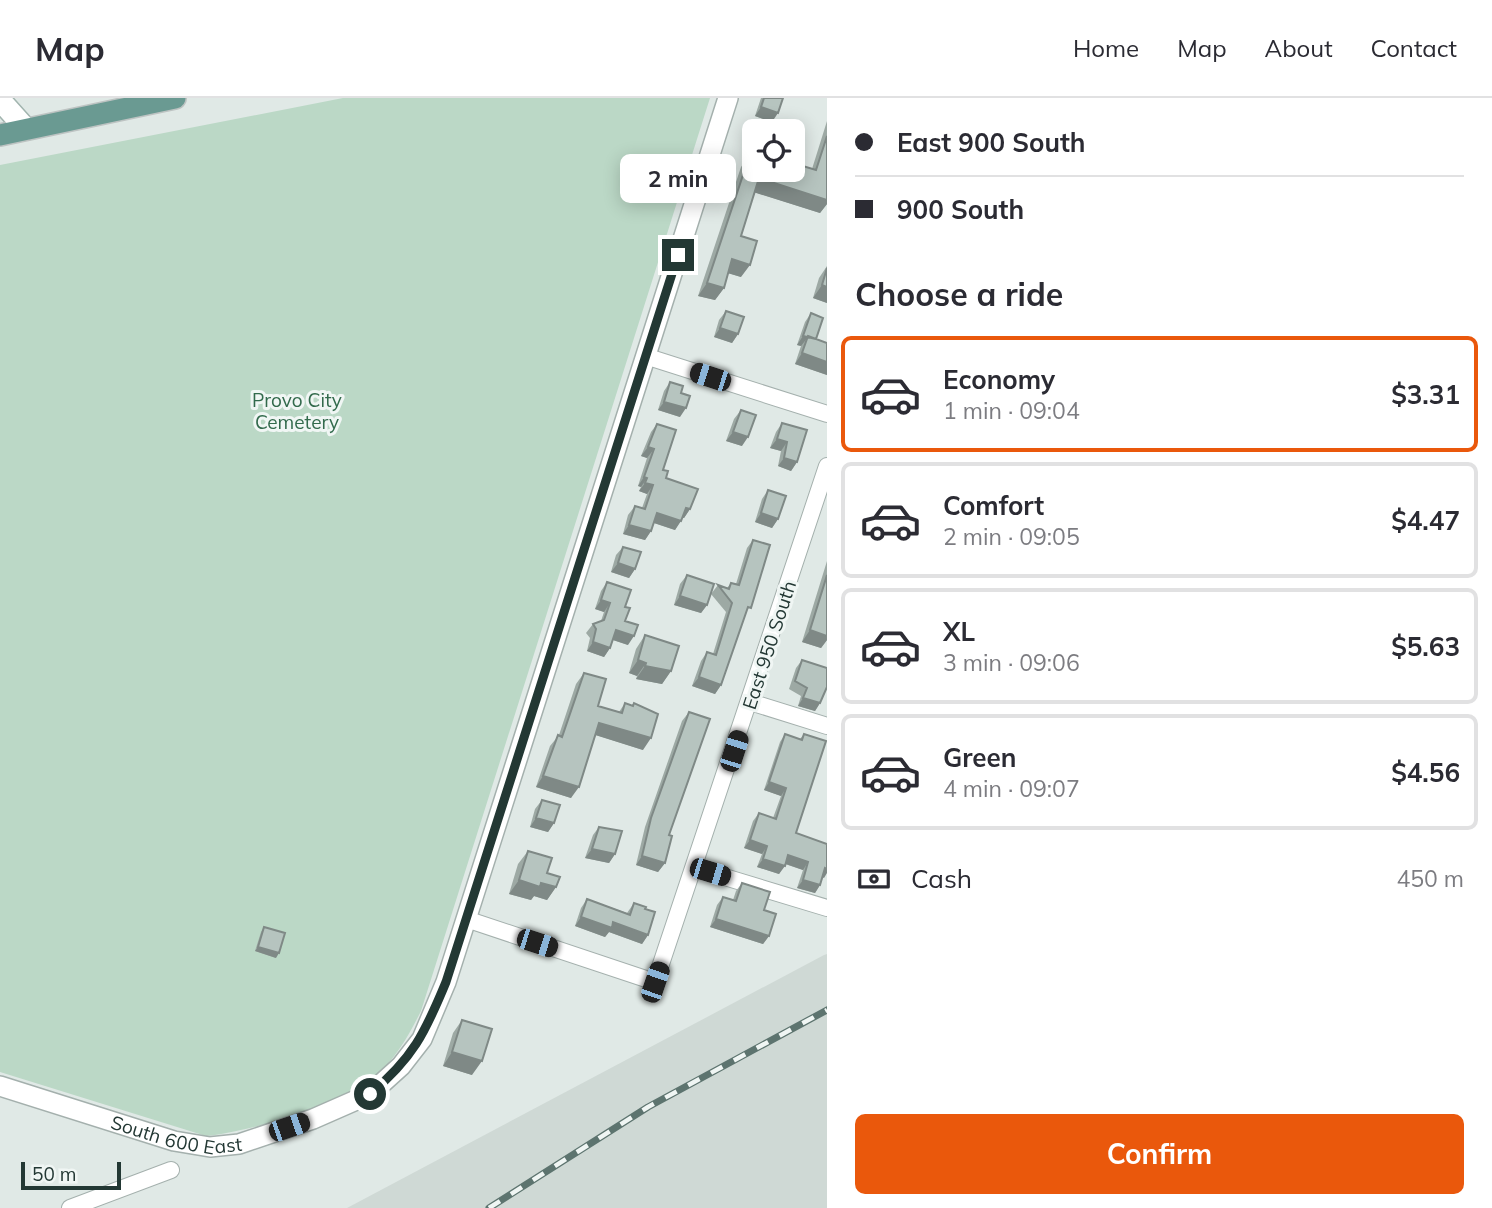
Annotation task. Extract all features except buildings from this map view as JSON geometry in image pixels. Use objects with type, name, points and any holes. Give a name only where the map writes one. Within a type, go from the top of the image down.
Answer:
[{"type":"main road","points":[[0,135],[175,98]]},
{"type":"main road","points":[[0,100],[26,129]]},
{"type":"street","name":"South 600 East","points":[[0,1086],[173,1141],[210,1147],[239,1144],[313,1119],[370,1094],[386,1081],[422,1039],[446,982],[729,98]]},
{"type":"street","points":[[645,356],[827,414]]},
{"type":"street","name":"East 950 South","points":[[466,919],[655,982],[827,466]]},
{"type":"street","points":[[750,702],[827,726]]},
{"type":"street","points":[[695,867],[827,908]]},
{"type":"street","points":[[70,1208],[171,1170]]},
{"type":"shaded area","points":[[827,954],[827,1208],[347,1208],[824,955]]},
{"type":"green space","name":"Provo City Cemetery","points":[[343,98],[710,98],[421,1011],[395,1055],[382,1070],[359,1087],[294,1116],[206,1136],[0,1072],[0,165]]},
{"type":"railway","points":[[489,1208],[648,1107],[827,1010]]},
{"type":"route","points":[[370,1094],[401,1066],[422,1039],[446,982],[678,255]]}]
